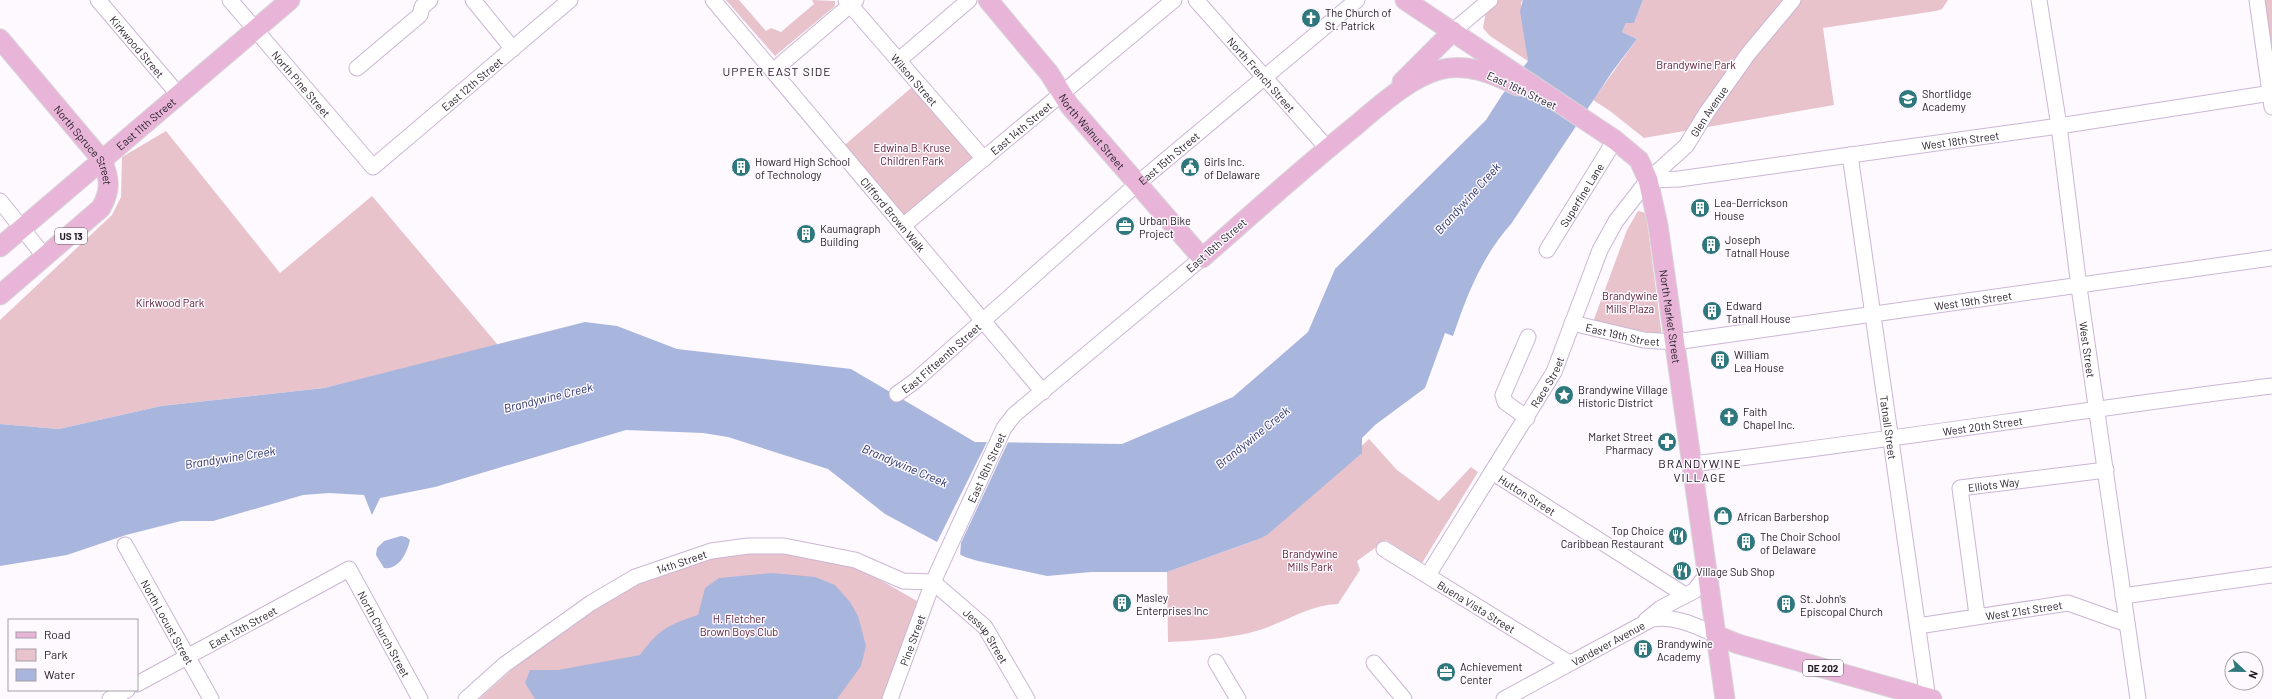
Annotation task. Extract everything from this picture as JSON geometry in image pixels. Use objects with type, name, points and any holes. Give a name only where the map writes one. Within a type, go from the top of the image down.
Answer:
[{"type":"main road","name":"East 11th Street","points":[[0,246],[290,0]]},
{"type":"main road","name":"North Walnut Street","points":[[988,0],[1049,73],[1069,105],[1202,258]]},
{"type":"main road","name":"North Market Street","points":[[1405,0],[1453,30],[1501,71],[1595,126],[1639,160],[1648,180],[1658,225],[1725,699]]},
{"type":"main road","points":[[1379,107],[1453,30]]},
{"type":"main road","name":"North Spruce Street","points":[[0,39],[102,160],[110,182],[109,192],[101,208],[0,295]]},
{"type":"main road","name":"East 16th Street","points":[[1202,258],[1328,149],[1379,107],[1414,82],[1440,69],[1462,67],[1501,71]]},
{"type":"main road","name":"DE 202","points":[[1716,635],[1738,644],[1929,699]]},
{"type":"street","name":"Kirkwood Street","points":[[98,0],[178,94]]},
{"type":"street","name":"North Pine Street","points":[[230,0],[373,167]]},
{"type":"street","points":[[357,68],[420,15],[422,7],[430,0]]},
{"type":"street","points":[[473,0],[513,49]]},
{"type":"street","name":"East 12th Street","points":[[373,167],[570,0]]},
{"type":"street","name":"Clifford Brown Walk","points":[[713,0],[983,319],[1042,392]]},
{"type":"street","points":[[900,60],[969,0]]},
{"type":"street","name":"East 14th Street","points":[[904,225],[1174,0]]},
{"type":"street","name":"North French Street","points":[[1196,0],[1328,149]]},
{"type":"street","name":"East 15th Street","points":[[983,319],[1137,184],[1357,0]]},
{"type":"street","points":[[1453,30],[1490,0]]},
{"type":"street","name":"Glen Avenue","points":[[1648,180],[1686,146],[1748,54],[1793,0]]},
{"type":"street","name":"West Street","points":[[2039,0],[2059,126],[2079,286],[2138,699]]},
{"type":"street","points":[[2257,0],[2271,98]]},
{"type":"street","points":[[773,71],[851,2]]},
{"type":"street","name":"Wilson Street","points":[[851,2],[984,159]]},
{"type":"street","name":"West 18th Street","points":[[1648,180],[1680,179],[2271,98]]},
{"type":"street","name":"Superfine Lane","points":[[1546,250],[1615,140]]},
{"type":"street","name":"Tatnall Street","points":[[1850,155],[1929,699]]},
{"type":"street","name":"Race Street","points":[[1428,575],[1527,418],[1554,372],[1600,250],[1616,221],[1648,180]]},
{"type":"street","points":[[0,201],[45,257]]},
{"type":"street","name":"East 16th Street","points":[[933,582],[1004,428],[1014,415],[1202,258]]},
{"type":"street","name":"West 19th Street","points":[[1675,342],[2272,258]]},
{"type":"street","name":"East Fifteenth Street","points":[[897,394],[915,381],[983,319]]},
{"type":"street","name":"East 19th Street","points":[[1572,324],[1644,340],[1675,342]]},
{"type":"street","points":[[1527,418],[1505,402],[1503,395],[1528,337]]},
{"type":"street","name":"West 20th Street","points":[[1692,464],[1891,438],[2097,408],[2272,386]]},
{"type":"street","name":"Elliots Way","points":[[1977,615],[1960,488],[2106,470]]},
{"type":"street","name":"Hutton Street","points":[[1492,472],[1685,595]]},
{"type":"street","name":"North Locust Street","points":[[125,545],[211,699]]},
{"type":"street","name":"14th Street","points":[[466,699],[504,665],[591,603],[634,577],[711,552],[748,546],[784,546],[855,560],[903,581],[933,582]]},
{"type":"street","name":"Buena Vista Street","points":[[1384,549],[1568,663]]},
{"type":"street","name":"East 13th Street","points":[[138,683],[349,570]]},
{"type":"street","name":"North Church Street","points":[[349,570],[420,699]]},
{"type":"street","points":[[1641,624],[1661,608],[1698,587],[1708,573]]},
{"type":"street","points":[[2123,596],[2272,575]]},
{"type":"street","name":"Pine Street","points":[[890,699],[933,582]]},
{"type":"street","name":"Jessup Street","points":[[933,582],[985,627],[1027,699]]},
{"type":"street","name":"West 21st Street","points":[[1918,626],[1977,615],[2068,603],[2127,624]]},
{"type":"street","name":"Vandever Avenue","points":[[1504,699],[1568,663],[1652,619],[1667,618],[1693,624],[1716,635]]},
{"type":"street","points":[[1216,662],[1238,699]]},
{"type":"street","points":[[1374,663],[1404,699]]},
{"type":"street","points":[[110,699],[125,691]]},
{"type":"green space","points":[[726,0],[739,0],[766,31],[771,28],[781,32],[814,4],[812,0],[835,1],[835,6],[775,56]]},
{"type":"green space","points":[[1488,0],[1523,0],[1521,3],[1528,61],[1490,36],[1483,28]]},
{"type":"green space","name":"Brandywine Park","points":[[1643,0],[1948,0],[1942,9],[1936,11],[1823,28],[1834,105],[1644,138],[1610,111],[1593,100],[1637,39],[1622,32],[1626,23],[1634,23]]},
{"type":"green space","points":[[2265,0],[2272,0],[2272,51]]},
{"type":"green space","name":"Edwina B. Kruse Children Park","points":[[918,82],[984,159],[904,225],[840,149]]},
{"type":"green space","name":"Kirkwood Park","points":[[166,131],[280,273],[372,196],[498,345],[324,388],[161,406],[59,429],[0,424],[0,320],[112,215],[121,197],[122,157]]},
{"type":"green space","name":"Brandywine Mills Plaza","points":[[1638,211],[1646,213],[1662,337],[1593,322],[1627,230]]},
{"type":"green space","name":"Brandywine Mills Park","points":[[1369,439],[1397,470],[1439,501],[1471,467],[1478,472],[1422,563],[1386,540],[1357,561],[1360,570],[1338,604],[1318,607],[1263,629],[1241,635],[1204,640],[1168,642],[1167,572],[1259,539],[1275,528]]},
{"type":"green space","name":"H. Fletcher Brown Boys Club","points":[[725,549],[783,550],[856,566],[917,601],[884,699],[479,699],[536,648],[631,579]]},
{"type":"water","name":"Brandywine Creek","points":[[1523,0],[1643,0],[1634,23],[1626,23],[1622,32],[1637,39],[1612,72],[1511,224],[1491,250],[1476,277],[1453,336],[1445,333],[1425,388],[1375,425],[1362,438],[1362,453],[1267,535],[1259,539],[1167,572],[1091,572],[1047,576],[965,557],[885,514],[828,469],[728,437],[703,433],[626,430],[435,487],[380,498],[372,515],[364,495],[329,493],[303,495],[213,521],[181,521],[126,535],[67,555],[0,566],[0,424],[59,429],[161,406],[324,388],[585,322],[617,326],[677,349],[851,369],[975,442],[1122,444],[1233,397],[1308,332],[1335,269],[1486,120],[1502,95],[1528,61],[1520,11]]},
{"type":"water","points":[[401,536],[410,540],[402,560],[394,566],[384,568],[376,555],[377,548],[384,541]]},
{"type":"water","points":[[772,573],[815,577],[835,585],[850,602],[858,616],[866,646],[861,666],[837,699],[535,699],[525,683],[530,670],[558,670],[640,655],[653,639],[665,629],[671,625],[698,615],[705,588],[719,578]]},
{"type":"pier","points":[[988,440],[1009,440],[961,543],[960,556],[936,544]]},
{"type":"place","name":"The Church of St. Patrick","points":[[1311,18]]},
{"type":"place","name":"Shortlidge Academy","points":[[1908,99]]},
{"type":"place","name":"Howard High School of Technology","points":[[741,167]]},
{"type":"place","name":"Girls Inc. of Delaware","points":[[1190,167]]},
{"type":"place","name":"Lea-Derrickson House","points":[[1700,208]]},
{"type":"place","name":"Urban Bike Project","points":[[1125,226]]},
{"type":"place","name":"Kaumagraph Building","points":[[806,234]]},
{"type":"place","name":"Joseph Tatnall House","points":[[1711,245]]},
{"type":"place","name":"Edward Tatnall House","points":[[1712,311]]},
{"type":"place","name":"William Lea House","points":[[1720,360]]},
{"type":"place","name":"Brandywine Village Historic District","points":[[1564,395]]},
{"type":"place","name":"Faith Chapel Inc.","points":[[1729,417]]},
{"type":"place","name":"Market Street Pharmacy","points":[[1667,442]]},
{"type":"place","name":"African Barbershop","points":[[1723,516]]},
{"type":"place","name":"Top Choice Caribbean Restaurant","points":[[1678,536]]},
{"type":"place","name":"The Choir School of Delaware","points":[[1746,542]]},
{"type":"place","name":"Village Sub Shop","points":[[1682,571]]},
{"type":"place","name":"Masley Enterprises Inc","points":[[1122,603]]},
{"type":"place","name":"St. John's Episcopal Church","points":[[1786,604]]},
{"type":"place","name":"Brandywine Academy","points":[[1643,649]]},
{"type":"place","name":"Achievement Center","points":[[1446,672]]},
{"type":"district","name":"UPPER EAST SIDE","points":[[777,71]]},
{"type":"district","name":"BRANDYWINE VILLAGE","points":[[1700,470]]}]
